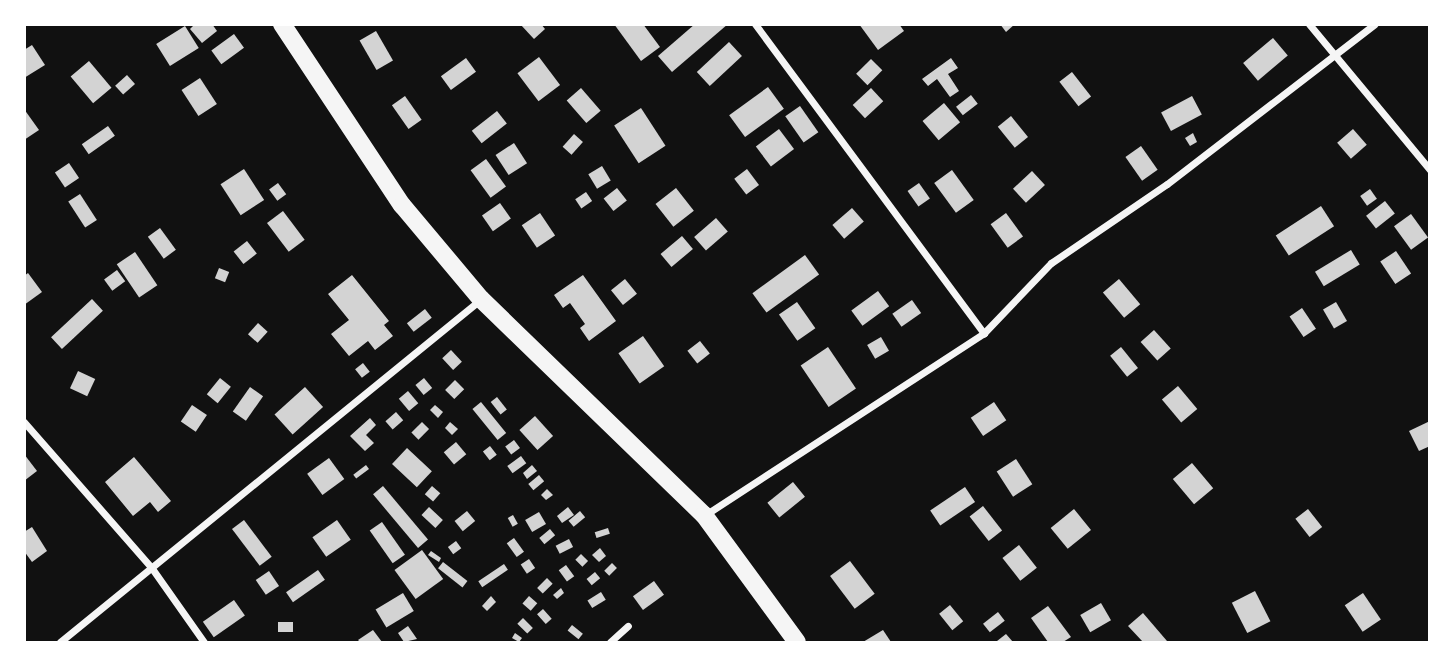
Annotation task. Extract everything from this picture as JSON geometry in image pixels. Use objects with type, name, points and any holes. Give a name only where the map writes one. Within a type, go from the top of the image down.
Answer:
[{"type":"main road","points":[[282,24],[402,205],[481,299],[704,515],[797,642]]},
{"type":"street","points":[[755,24],[984,333]]},
{"type":"street","points":[[1309,24],[1331,55],[1430,170]]},
{"type":"street","points":[[704,515],[984,333],[1051,263],[1167,184],[1331,55],[1375,24]]},
{"type":"street","points":[[60,642],[481,299]]},
{"type":"street","points":[[24,422],[151,567],[204,642]]},
{"type":"street","points":[[610,642],[628,626]]},
{"type":"building","points":[[195,24],[212,24],[217,31],[202,43],[190,29]]},
{"type":"building","points":[[520,24],[541,24],[545,29],[534,39]]},
{"type":"building","points":[[614,24],[643,24],[660,47],[641,61]]},
{"type":"building","points":[[695,24],[728,24],[672,72],[658,56]]},
{"type":"building","points":[[859,24],[899,24],[904,31],[878,50]]},
{"type":"building","points":[[1000,24],[1015,24],[1006,32]]},
{"type":"building","points":[[185,26],[199,48],[170,66],[156,44]]},
{"type":"building","points":[[376,31],[393,60],[377,70],[360,40]]},
{"type":"building","points":[[234,34],[244,48],[221,64],[211,50]]},
{"type":"building","points":[[1273,38],[1288,56],[1258,81],[1243,63]]},
{"type":"building","points":[[729,42],[742,56],[710,86],[697,72]]},
{"type":"building","points":[[32,45],[45,65],[24,78],[24,50]]},
{"type":"building","points":[[539,57],[560,85],[539,101],[517,73]]},
{"type":"building","points":[[466,58],[476,72],[451,90],[441,76]]},
{"type":"building","points":[[951,58],[958,68],[948,74],[959,91],[950,97],[937,79],[928,86],[922,79]]},
{"type":"building","points":[[871,59],[882,70],[867,85],[856,74]]},
{"type":"building","points":[[89,61],[111,88],[93,103],[71,76]]},
{"type":"building","points":[[1072,72],[1091,96],[1078,106],[1059,82]]},
{"type":"building","points":[[127,75],[135,84],[123,95],[115,86]]},
{"type":"building","points":[[200,78],[217,104],[198,116],[182,90]]},
{"type":"building","points":[[768,87],[784,109],[745,137],[729,115]]},
{"type":"building","points":[[581,88],[601,111],[586,123],[567,100]]},
{"type":"building","points":[[871,88],[883,101],[865,118],[853,105]]},
{"type":"building","points":[[971,95],[978,104],[963,115],[956,107]]},
{"type":"building","points":[[405,96],[422,120],[409,129],[392,105]]},
{"type":"building","points":[[1192,96],[1202,115],[1171,131],[1161,112]]},
{"type":"building","points":[[944,103],[960,122],[939,140],[923,121]]},
{"type":"building","points":[[800,106],[818,132],[804,143],[785,116]]},
{"type":"building","points":[[641,108],[666,146],[639,163],[614,125]]},
{"type":"building","points":[[24,109],[39,130],[24,140]]},
{"type":"building","points":[[497,111],[507,124],[482,143],[472,131]]},
{"type":"building","points":[[1011,116],[1028,137],[1015,148],[998,127]]},
{"type":"building","points":[[108,126],[115,136],[89,154],[82,144]]},
{"type":"building","points":[[779,129],[794,149],[771,166],[756,146]]},
{"type":"building","points":[[1353,129],[1367,145],[1351,159],[1337,143]]},
{"type":"building","points":[[1193,133],[1197,142],[1190,146],[1185,138]]},
{"type":"building","points":[[574,134],[583,142],[572,155],[563,147]]},
{"type":"building","points":[[514,143],[527,163],[509,175],[496,155]]},
{"type":"building","points":[[1141,146],[1158,170],[1142,181],[1125,157]]},
{"type":"building","points":[[486,159],[506,187],[491,198],[471,170]]},
{"type":"building","points":[[69,163],[79,178],[65,187],[55,173]]},
{"type":"building","points":[[602,166],[611,181],[597,189],[588,174]]},
{"type":"building","points":[[244,169],[264,200],[241,215],[221,184]]},
{"type":"building","points":[[747,169],[759,185],[746,195],[734,179]]},
{"type":"building","points":[[952,170],[974,200],[956,213],[934,183]]},
{"type":"building","points":[[1032,171],[1045,185],[1026,203],[1013,189]]},
{"type":"building","points":[[278,183],[286,194],[277,201],[269,189]]},
{"type":"building","points":[[919,183],[930,199],[918,207],[908,191]]},
{"type":"building","points":[[617,188],[627,201],[613,211],[604,198]]},
{"type":"building","points":[[676,188],[694,211],[673,227],[656,204]]},
{"type":"building","points":[[1370,189],[1377,199],[1367,206],[1360,196]]},
{"type":"building","points":[[586,192],[592,201],[581,208],[575,199]]},
{"type":"building","points":[[80,194],[97,220],[85,228],[68,202]]},
{"type":"building","points":[[1385,201],[1395,214],[1376,228],[1366,216]]},
{"type":"building","points":[[500,203],[511,219],[493,231],[482,216]]},
{"type":"building","points":[[1321,206],[1334,226],[1289,256],[1276,235]]},
{"type":"building","points":[[852,208],[864,222],[844,239],[832,225]]},
{"type":"building","points":[[283,211],[305,240],[289,252],[267,223]]},
{"type":"building","points":[[540,213],[555,235],[537,248],[522,225]]},
{"type":"building","points":[[1006,213],[1023,236],[1008,248],[991,224]]},
{"type":"building","points":[[1411,214],[1428,237],[1411,250],[1394,226]]},
{"type":"building","points":[[716,218],[728,232],[706,251],[694,237]]},
{"type":"building","points":[[160,228],[176,250],[164,259],[148,237]]},
{"type":"building","points":[[682,236],[693,249],[671,267],[661,254]]},
{"type":"building","points":[[247,241],[257,254],[243,264],[234,251]]},
{"type":"building","points":[[1351,250],[1360,265],[1324,286],[1315,272]]},
{"type":"building","points":[[1396,251],[1411,273],[1395,284],[1380,262]]},
{"type":"building","points":[[135,252],[157,285],[139,297],[117,264]]},
{"type":"building","points":[[805,255],[819,274],[767,313],[752,293]]},
{"type":"building","points":[[219,268],[229,272],[225,282],[215,278]]},
{"type":"building","points":[[117,270],[125,281],[112,291],[104,279]]},
{"type":"building","points":[[28,273],[42,292],[24,305],[24,276]]},
{"type":"building","points":[[352,275],[389,321],[384,325],[393,336],[375,350],[368,341],[349,356],[331,334],[349,320],[328,294]]},
{"type":"building","points":[[583,275],[616,321],[589,341],[580,328],[585,324],[570,303],[563,308],[554,295]]},
{"type":"building","points":[[625,279],[637,294],[623,305],[611,290]]},
{"type":"building","points":[[1119,279],[1140,304],[1124,318],[1103,292]]},
{"type":"building","points":[[878,291],[889,306],[862,326],[851,310]]},
{"type":"building","points":[[92,299],[103,311],[62,349],[51,337]]},
{"type":"building","points":[[912,300],[921,313],[902,327],[892,314]]},
{"type":"building","points":[[797,302],[815,328],[797,341],[779,315]]},
{"type":"building","points":[[1336,302],[1347,321],[1334,329],[1323,310]]},
{"type":"building","points":[[1302,308],[1316,329],[1304,337],[1290,316]]},
{"type":"building","points":[[425,309],[432,318],[414,332],[407,323]]},
{"type":"building","points":[[258,323],[268,332],[258,343],[248,334]]},
{"type":"building","points":[[1154,330],[1171,349],[1157,361],[1141,342]]},
{"type":"building","points":[[643,336],[664,366],[640,384],[618,353]]},
{"type":"building","points":[[881,337],[889,351],[875,359],[867,345]]},
{"type":"building","points":[[700,341],[710,354],[697,363],[687,351]]},
{"type":"building","points":[[828,347],[856,388],[829,407],[801,365]]},
{"type":"building","points":[[1121,347],[1138,368],[1127,377],[1110,356]]},
{"type":"building","points":[[451,350],[462,362],[453,370],[442,358]]},
{"type":"building","points":[[363,363],[370,372],[362,378],[355,369]]},
{"type":"building","points":[[78,371],[95,379],[87,396],[70,388]]},
{"type":"building","points":[[220,378],[231,387],[218,403],[207,394]]},
{"type":"building","points":[[424,378],[432,388],[424,395],[415,385]]},
{"type":"building","points":[[455,380],[464,389],[454,399],[445,390]]},
{"type":"building","points":[[1178,386],[1197,409],[1181,422],[1162,399]]},
{"type":"building","points":[[250,387],[263,396],[246,421],[233,412]]},
{"type":"building","points":[[305,387],[323,407],[293,434],[275,414]]},
{"type":"building","points":[[408,391],[418,403],[409,411],[399,399]]},
{"type":"building","points":[[497,397],[507,410],[501,415],[491,402]]},
{"type":"building","points":[[481,402],[506,433],[498,440],[472,409]]},
{"type":"building","points":[[994,402],[1006,420],[983,436],[971,418]]},
{"type":"building","points":[[192,405],[207,415],[196,432],[181,422]]},
{"type":"building","points":[[435,405],[443,412],[438,418],[430,410]]},
{"type":"building","points":[[396,412],[403,420],[393,429],[385,421]]},
{"type":"building","points":[[535,416],[553,436],[537,450],[519,430]]},
{"type":"building","points":[[370,418],[376,425],[366,435],[374,443],[365,451],[350,436]]},
{"type":"building","points":[[1430,421],[1430,446],[1419,451],[1409,431]]},
{"type":"building","points":[[422,422],[429,429],[418,440],[411,433]]},
{"type":"building","points":[[450,422],[458,429],[452,435],[445,428]]},
{"type":"building","points":[[514,440],[520,448],[511,455],[505,447]]},
{"type":"building","points":[[456,442],[466,454],[454,465],[444,452]]},
{"type":"building","points":[[490,446],[497,455],[490,460],[483,452]]},
{"type":"building","points":[[407,448],[432,471],[417,487],[392,464]]},
{"type":"building","points":[[24,454],[37,471],[24,481]]},
{"type":"building","points":[[521,456],[526,463],[513,473],[507,466]]},
{"type":"building","points":[[134,457],[171,501],[158,512],[150,502],[133,516],[105,482]]},
{"type":"building","points":[[329,458],[344,479],[322,495],[307,474]]},
{"type":"building","points":[[1016,459],[1032,484],[1013,497],[997,472]]},
{"type":"building","points":[[1192,463],[1213,488],[1194,504],[1173,479]]},
{"type":"building","points":[[366,465],[369,469],[356,479],[353,475]]},
{"type":"building","points":[[532,465],[537,471],[527,479],[523,473]]},
{"type":"building","points":[[539,475],[544,481],[533,490],[528,484]]},
{"type":"building","points":[[793,482],[805,497],[779,518],[767,503]]},
{"type":"building","points":[[383,486],[428,540],[418,548],[373,494]]},
{"type":"building","points":[[432,486],[440,493],[433,502],[425,494]]},
{"type":"building","points":[[965,487],[975,502],[940,525],[930,510]]},
{"type":"building","points":[[547,489],[553,495],[546,500],[541,495]]},
{"type":"building","points":[[983,506],[1002,530],[989,541],[970,516]]},
{"type":"building","points":[[429,507],[443,520],[435,528],[421,515]]},
{"type":"building","points":[[568,507],[574,515],[562,523],[557,516]]},
{"type":"building","points":[[1074,509],[1091,530],[1068,549],[1051,528]]},
{"type":"building","points":[[1308,509],[1322,527],[1310,537],[1295,519]]},
{"type":"building","points":[[467,511],[475,521],[463,531],[455,521]]},
{"type":"building","points":[[580,511],[585,517],[574,527],[569,521]]},
{"type":"building","points":[[539,512],[546,524],[532,532],[525,520]]},
{"type":"building","points":[[513,515],[518,524],[513,527],[508,518]]},
{"type":"building","points":[[244,520],[272,557],[260,566],[232,529]]},
{"type":"building","points":[[337,520],[351,540],[326,557],[312,537]]},
{"type":"building","points":[[382,522],[405,555],[393,563],[370,531]]},
{"type":"building","points":[[32,527],[47,551],[32,562],[24,551],[24,532]]},
{"type":"building","points":[[608,528],[610,534],[597,538],[595,532]]},
{"type":"building","points":[[550,529],[555,535],[544,544],[539,538]]},
{"type":"building","points":[[514,538],[524,552],[517,557],[507,543]]},
{"type":"building","points":[[569,539],[573,547],[560,554],[556,546]]},
{"type":"building","points":[[456,541],[461,548],[453,554],[448,547]]},
{"type":"building","points":[[1019,545],[1037,568],[1020,581],[1002,558]]},
{"type":"building","points":[[600,548],[606,556],[599,562],[592,555]]},
{"type":"building","points":[[422,550],[443,579],[416,599],[394,570]]},
{"type":"building","points":[[431,551],[441,558],[439,562],[428,555]]},
{"type":"building","points":[[581,554],[588,561],[582,567],[575,560]]},
{"type":"building","points":[[529,559],[535,568],[527,574],[521,565]]},
{"type":"building","points":[[850,561],[875,594],[855,609],[830,576]]},
{"type":"building","points":[[443,562],[467,581],[463,587],[438,568]]},
{"type":"building","points":[[612,563],[617,568],[609,576],[604,571]]},
{"type":"building","points":[[504,564],[508,570],[482,587],[478,581]]},
{"type":"building","points":[[566,565],[574,576],[567,582],[559,570]]},
{"type":"building","points":[[318,570],[325,580],[293,602],[286,592]]},
{"type":"building","points":[[269,571],[279,586],[266,595],[256,580]]},
{"type":"building","points":[[595,572],[600,578],[592,585],[587,579]]},
{"type":"building","points":[[547,578],[553,584],[543,594],[537,588]]},
{"type":"building","points":[[654,581],[664,595],[643,610],[633,596]]},
{"type":"building","points":[[561,588],[564,593],[557,599],[553,595]]},
{"type":"building","points":[[1255,591],[1270,621],[1247,633],[1232,603]]},
{"type":"building","points":[[601,592],[606,600],[592,608],[587,600]]},
{"type":"building","points":[[403,593],[414,611],[386,627],[376,609]]},
{"type":"building","points":[[1363,593],[1381,620],[1363,632],[1345,605]]},
{"type":"building","points":[[491,596],[496,602],[487,611],[482,606]]},
{"type":"building","points":[[529,596],[537,603],[531,611],[522,604]]},
{"type":"building","points":[[234,600],[245,616],[214,637],[203,622]]},
{"type":"building","points":[[1101,603],[1111,620],[1090,632],[1080,615]]},
{"type":"building","points":[[950,605],[963,621],[952,630],[939,614]]},
{"type":"building","points":[[1048,606],[1071,637],[1063,642],[1048,642],[1031,618]]},
{"type":"building","points":[[543,609],[552,619],[546,624],[537,614]]},
{"type":"building","points":[[998,612],[1005,621],[990,632],[983,624]]},
{"type":"building","points":[[1143,613],[1167,641],[1143,642],[1128,626]]},
{"type":"building","points":[[523,618],[533,628],[527,634],[517,624]]},
{"type":"building","points":[[278,622],[293,622],[293,632],[278,632]]},
{"type":"building","points":[[572,625],[583,634],[578,639],[568,630]]},
{"type":"building","points":[[408,626],[417,639],[404,642],[398,633]]},
{"type":"building","points":[[373,630],[382,642],[358,640]]},
{"type":"building","points":[[883,630],[891,642],[863,642]]},
{"type":"building","points":[[515,633],[522,638],[519,642],[512,638]]},
{"type":"building","points":[[1006,634],[1013,642],[997,641]]}]
